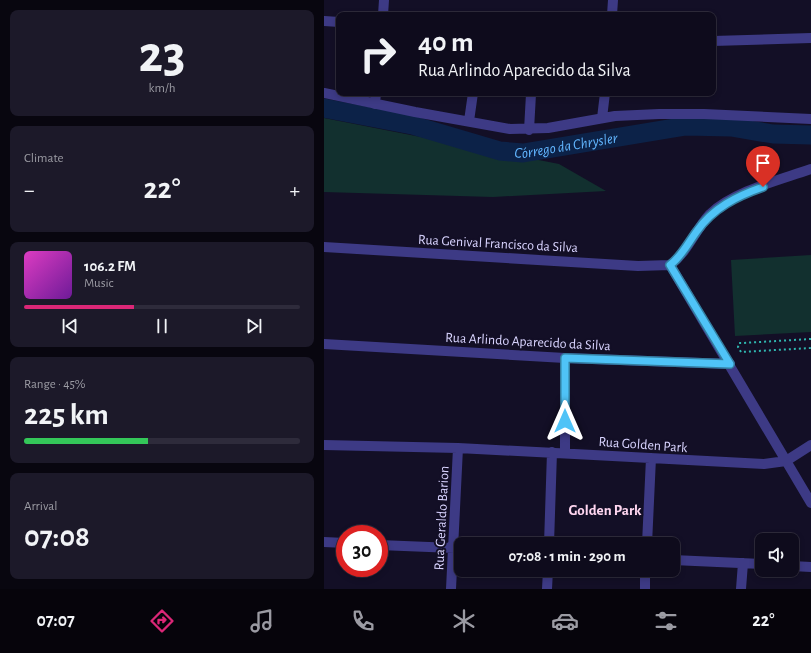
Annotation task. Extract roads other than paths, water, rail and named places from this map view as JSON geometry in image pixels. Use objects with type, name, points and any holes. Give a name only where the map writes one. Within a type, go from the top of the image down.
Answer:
[{"type":"street","points":[[383,12],[384,0]]},
{"type":"street","points":[[612,12],[613,0]]},
{"type":"street","points":[[324,21],[336,22]]},
{"type":"street","points":[[716,41],[811,38]]},
{"type":"street","points":[[324,93],[336,96]]},
{"type":"street","points":[[338,96],[510,129],[529,130],[602,118],[660,114],[704,114],[811,119]]},
{"type":"street","points":[[375,104],[376,96]]},
{"type":"street","points":[[469,121],[473,96]]},
{"type":"street","points":[[529,130],[531,96]]},
{"type":"street","points":[[602,118],[605,96]]},
{"type":"street","points":[[811,169],[750,191],[726,203],[710,214],[682,253],[670,265],[811,503]]},
{"type":"street","name":"Rua Genival Francisco da Silva","points":[[324,247],[638,266],[670,265]]},
{"type":"street","name":"Rua Arlindo Aparecido da Silva","points":[[324,344],[565,358],[730,364]]},
{"type":"street","points":[[565,358],[565,453]]},
{"type":"street","name":"Rua Golden Park","points":[[324,445],[552,452],[764,464],[786,461],[811,445]]},
{"type":"street","name":"Rua Geraldo Barion","points":[[454,537],[458,448]]},
{"type":"street","points":[[549,537],[552,452]]},
{"type":"street","points":[[647,537],[651,458]]},
{"type":"street","points":[[324,542],[336,543]]},
{"type":"street","points":[[388,545],[454,548]]},
{"type":"street","name":"Rua Geraldo Barion","points":[[451,589],[454,548]]},
{"type":"street","points":[[680,560],[755,564]]},
{"type":"street","points":[[742,589],[743,563]]},
{"type":"street","points":[[799,566],[811,567]]},
{"type":"street","points":[[547,589],[548,577]]},
{"type":"street","points":[[645,577],[645,589]]},
{"type":"waterway","name":"Córrego da Chrysler","points":[[324,108],[412,125],[500,151],[523,153],[686,126],[731,127],[773,134],[811,135]]},
{"type":"district","name":"Golden Park","points":[[605,510]]}]
